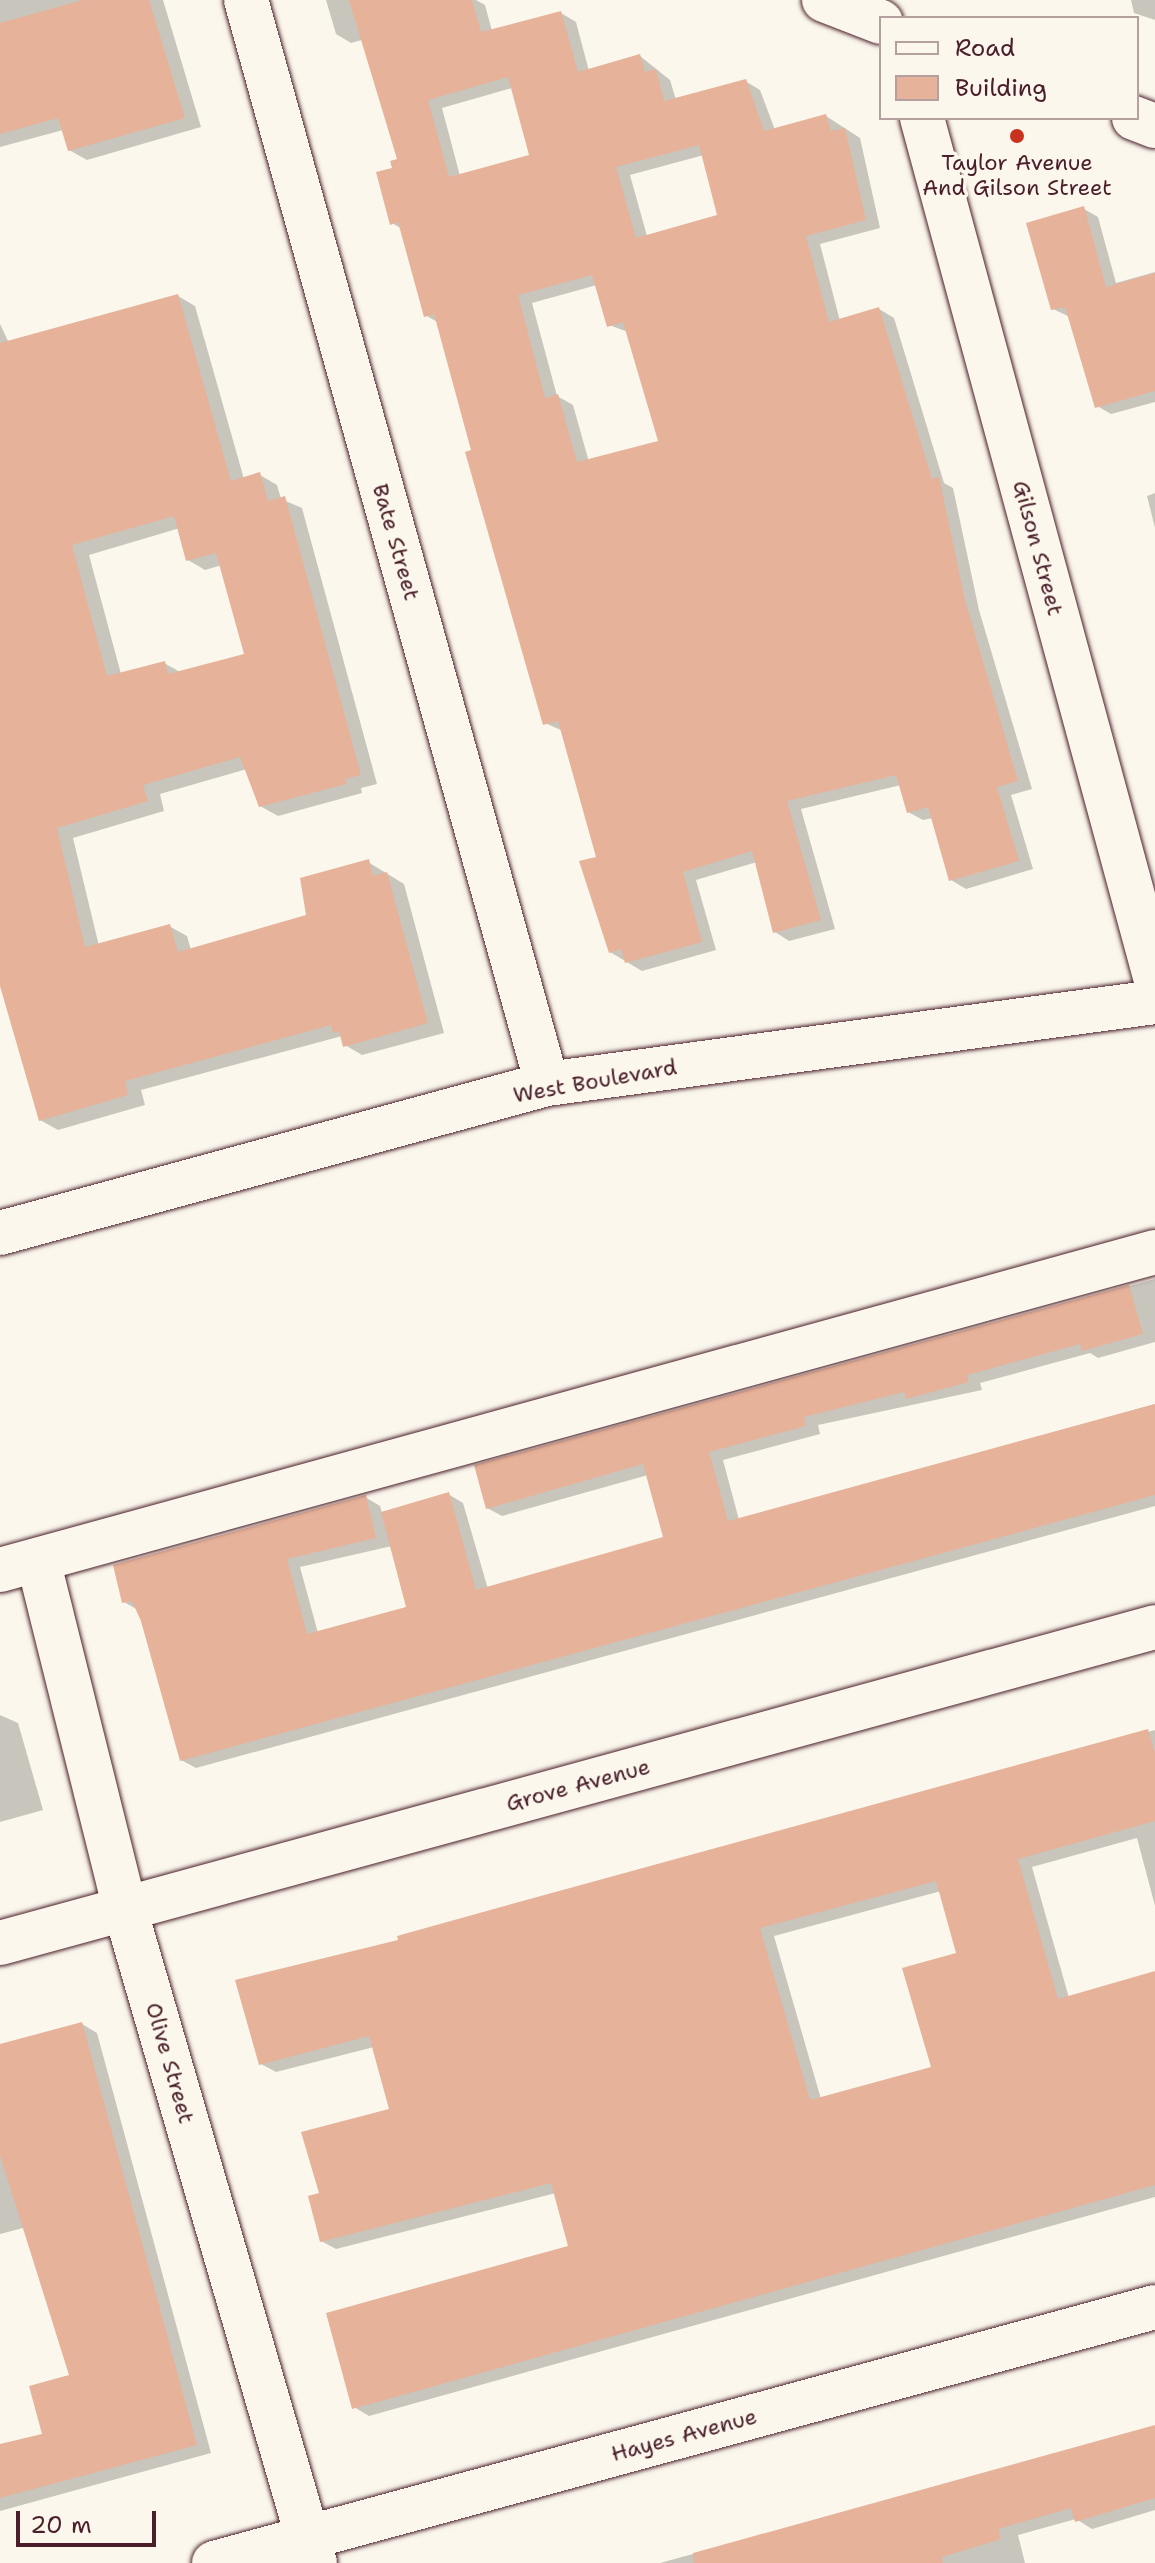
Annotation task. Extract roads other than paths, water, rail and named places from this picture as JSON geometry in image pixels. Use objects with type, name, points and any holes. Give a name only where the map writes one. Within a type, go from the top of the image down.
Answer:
[{"type":"street","name":"Bate Street","points":[[246,0],[547,1084]]},
{"type":"street","points":[[824,0],[879,21]]},
{"type":"street","name":"Gilson Street","points":[[923,120],[1155,977]]},
{"type":"street","name":"West Boulevard","points":[[0,1233],[547,1084],[1155,1002]]},
{"type":"street","points":[[19,1565],[1155,1252]]},
{"type":"street","name":"Olive Street","points":[[19,1565],[125,1909],[311,2550]]},
{"type":"street","name":"Grove Avenue","points":[[0,1943],[1155,1627]]},
{"type":"street","name":"Hayes Avenue","points":[[214,2563],[311,2550],[1155,2307]]},
{"type":"place","name":"Taylor Avenue And Gilson Street","points":[[1017,136]]}]
